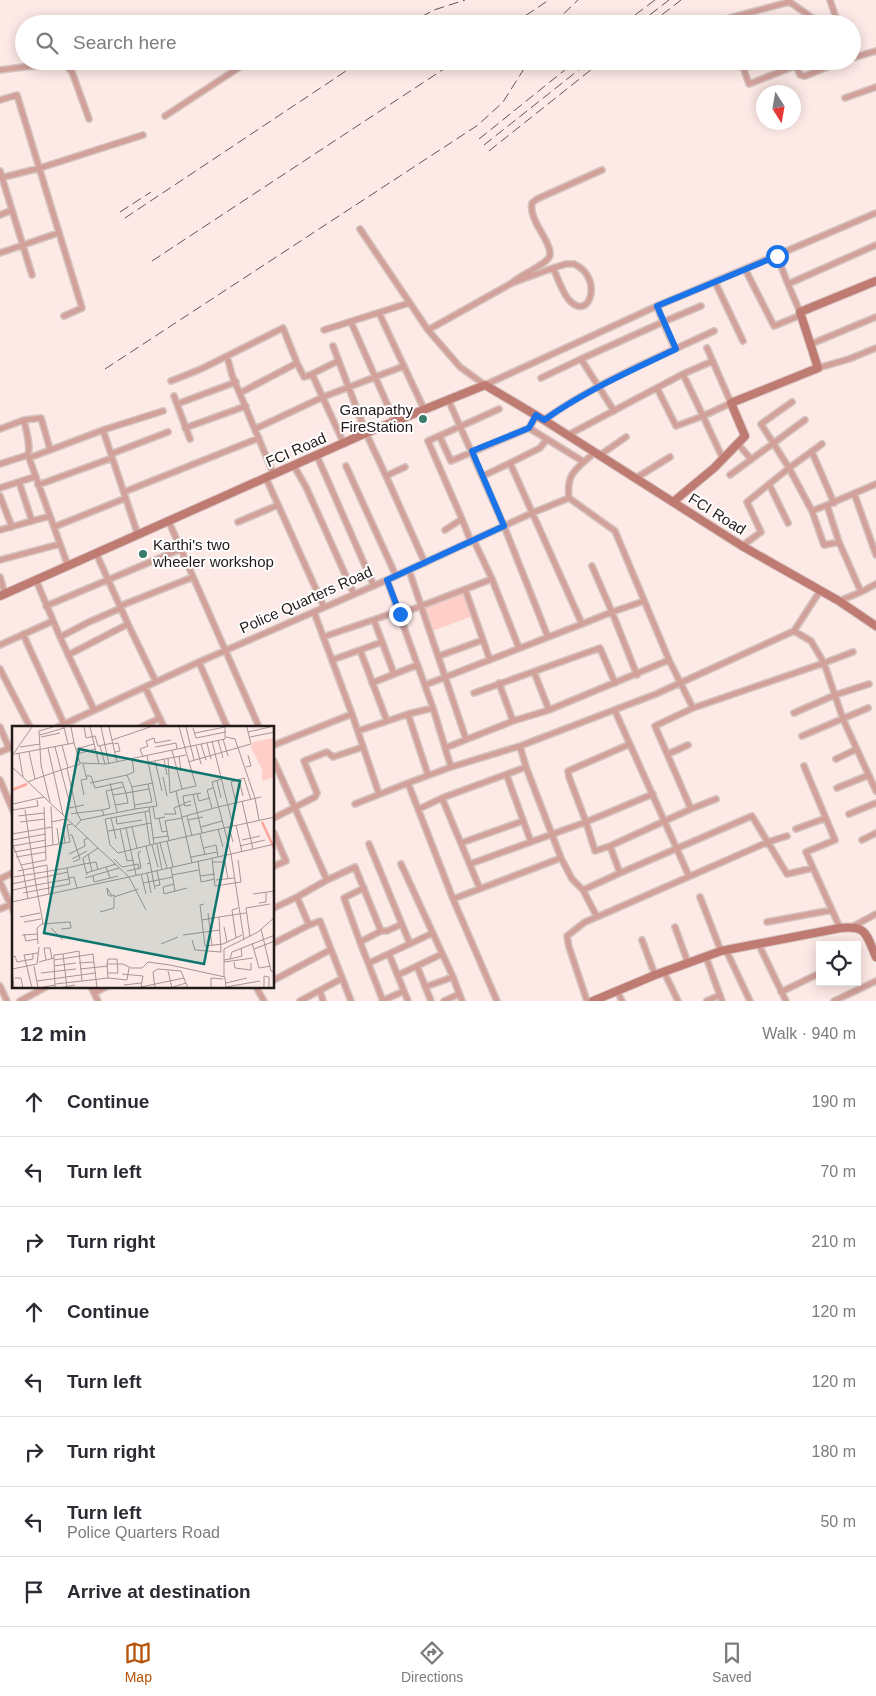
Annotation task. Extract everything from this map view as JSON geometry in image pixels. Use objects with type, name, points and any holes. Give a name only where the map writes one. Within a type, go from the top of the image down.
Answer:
[{"type":"street","points":[[830,0],[835,15]]},
{"type":"street","points":[[739,15],[788,1],[806,15]]},
{"type":"street","points":[[861,55],[876,51]]},
{"type":"street","points":[[0,70],[15,68]]},
{"type":"street","points":[[70,70],[89,118]]},
{"type":"street","points":[[165,116],[235,70]]},
{"type":"street","points":[[744,70],[749,84],[780,70]]},
{"type":"street","points":[[797,70],[800,75],[805,76],[821,70]]},
{"type":"street","points":[[845,98],[876,87]]},
{"type":"street","points":[[0,100],[16,95],[82,308],[64,316]]},
{"type":"street","points":[[1,178],[40,168],[143,135]]},
{"type":"street","points":[[512,283],[517,277],[544,263],[550,255],[530,207],[532,203],[602,170]]},
{"type":"street","points":[[0,171],[32,275]]},
{"type":"street","points":[[0,215],[12,210]]},
{"type":"street","points":[[360,229],[408,303],[428,330],[460,367],[485,384],[657,306],[876,213]]},
{"type":"street","points":[[0,252],[58,234]]},
{"type":"street","points":[[788,284],[876,246]]},
{"type":"street","points":[[777,256],[801,314],[818,368]]},
{"type":"street","points":[[428,330],[512,283],[553,268],[566,264],[574,264],[584,271],[593,290],[589,301],[585,305],[579,306],[574,304],[568,298],[553,268]]},
{"type":"street","points":[[745,269],[774,326],[876,281]]},
{"type":"street","points":[[715,282],[744,341]]},
{"type":"street","points":[[324,330],[408,303]]},
{"type":"street","points":[[657,306],[676,349]]},
{"type":"street","points":[[541,378],[700,306]]},
{"type":"street","points":[[379,313],[424,409]]},
{"type":"street","points":[[811,344],[876,317]]},
{"type":"street","points":[[351,322],[395,422]]},
{"type":"street","points":[[171,381],[283,328],[304,377],[338,361]]},
{"type":"street","points":[[544,420],[571,401],[598,386],[714,331]]},
{"type":"street","points":[[334,346],[366,433],[426,563]]},
{"type":"street","points":[[673,502],[723,459],[745,436],[707,348]]},
{"type":"street","points":[[657,388],[676,426],[818,368],[849,359],[876,348]]},
{"type":"street","points":[[227,356],[240,393],[274,475]]},
{"type":"street","points":[[581,359],[614,411]]},
{"type":"street","points":[[568,435],[683,374],[712,362]]},
{"type":"street","points":[[240,393],[297,363]]},
{"type":"street","points":[[255,429],[324,397],[404,366]]},
{"type":"street","points":[[312,374],[344,444]]},
{"type":"street","points":[[683,374],[723,459]]},
{"type":"street","points":[[176,404],[236,382]]},
{"type":"street","name":"FCI Road","points":[[3,595],[366,433],[485,384],[742,546],[874,622]]},
{"type":"street","points":[[174,396],[190,439]]},
{"type":"street","points":[[448,399],[483,476],[548,637]]},
{"type":"street","points":[[792,402],[761,424],[789,468],[812,511],[824,545],[839,542]]},
{"type":"street","points":[[185,428],[246,406]]},
{"type":"street","points":[[500,410],[428,441],[472,541],[492,579],[519,648]]},
{"type":"street","points":[[0,464],[28,457],[163,411]]},
{"type":"street","points":[[440,436],[451,461],[529,428],[536,415]]},
{"type":"street","points":[[0,429],[24,420],[41,418],[50,449]]},
{"type":"street","points":[[24,420],[28,441],[28,457],[34,477],[68,566]]},
{"type":"street","points":[[730,475],[805,420]]},
{"type":"street","points":[[529,428],[584,462]]},
{"type":"street","points":[[103,430],[138,535]]},
{"type":"street","points":[[38,485],[168,432]]},
{"type":"street","points":[[626,437],[597,453],[571,474],[568,485],[569,498],[615,531],[669,660],[693,708]]},
{"type":"street","points":[[124,492],[259,438]]},
{"type":"street","points":[[483,476],[540,448],[547,439]]},
{"type":"street","points":[[738,444],[751,459]]},
{"type":"street","points":[[742,546],[760,532],[747,502],[822,444]]},
{"type":"street","points":[[812,452],[834,503]]},
{"type":"street","points":[[317,456],[374,586]]},
{"type":"street","points":[[636,478],[670,458]]},
{"type":"street","points":[[510,463],[582,624]]},
{"type":"street","points":[[294,466],[306,487],[354,594]]},
{"type":"street","points":[[346,466],[396,576]]},
{"type":"street","points":[[386,476],[405,467]]},
{"type":"street","points":[[0,488],[34,477]]},
{"type":"street","points":[[266,478],[324,607]]},
{"type":"street","points":[[19,482],[32,521]]},
{"type":"street","points":[[769,484],[788,523]]},
{"type":"street","points":[[812,511],[876,484]]},
{"type":"street","points":[[854,493],[876,555]]},
{"type":"street","points":[[0,496],[12,527]]},
{"type":"street","points":[[54,527],[126,498]]},
{"type":"street","points":[[387,580],[532,513],[569,498]]},
{"type":"street","points":[[238,522],[278,505]]},
{"type":"street","points":[[827,505],[839,542],[861,592]]},
{"type":"street","points":[[0,530],[50,516]]},
{"type":"street","points":[[446,530],[462,519]]},
{"type":"street","points":[[169,522],[259,726]]},
{"type":"street","points":[[0,560],[60,544]]},
{"type":"street","points":[[46,606],[180,549]]},
{"type":"street","points":[[96,553],[156,682]]},
{"type":"street","points":[[592,566],[637,675]]},
{"type":"street","points":[[410,570],[466,739]]},
{"type":"street","points":[[0,577],[3,595]]},
{"type":"street","points":[[60,638],[121,607],[193,577]]},
{"type":"street","points":[[323,637],[399,613],[492,579]]},
{"type":"street","points":[[36,580],[60,638],[94,710]]},
{"type":"street","name":"Police Quarters Road","points":[[60,726],[199,662],[387,580],[433,708],[451,767]]},
{"type":"street","points":[[839,601],[876,584]]},
{"type":"street","points":[[466,589],[490,660]]},
{"type":"street","points":[[355,804],[428,775],[520,746],[615,711],[681,683],[794,631],[820,591]]},
{"type":"street","points":[[425,685],[644,601]]},
{"type":"street","points":[[314,612],[379,794]]},
{"type":"street","points":[[374,620],[394,674]]},
{"type":"street","points":[[0,645],[53,621]]},
{"type":"street","points":[[68,655],[128,624]]},
{"type":"street","points":[[794,631],[811,642],[818,651],[843,719],[876,790]]},
{"type":"street","points":[[23,634],[64,724]]},
{"type":"street","points":[[439,656],[483,640]]},
{"type":"street","points":[[332,660],[382,642]]},
{"type":"street","points":[[474,693],[600,648],[615,683]]},
{"type":"street","points":[[360,650],[387,722]]},
{"type":"street","points":[[691,809],[655,726],[693,708],[853,652]]},
{"type":"street","points":[[445,748],[514,721],[549,710],[637,675],[669,660]]},
{"type":"street","points":[[199,662],[227,726]]},
{"type":"street","points":[[372,682],[418,665]]},
{"type":"street","points":[[0,669],[29,726]]},
{"type":"street","points":[[534,672],[549,710]]},
{"type":"street","points":[[499,683],[514,721]]},
{"type":"street","points":[[794,713],[835,695],[869,684]]},
{"type":"street","points":[[145,687],[164,726]]},
{"type":"street","points":[[358,732],[408,714],[433,708]]},
{"type":"street","points":[[802,736],[868,708]]},
{"type":"street","points":[[615,711],[689,876]]},
{"type":"street","points":[[275,745],[352,714]]},
{"type":"street","points":[[408,714],[428,775]]},
{"type":"street","points":[[143,726],[160,718]]},
{"type":"street","points":[[0,727],[11,747],[0,752]]},
{"type":"street","points":[[630,744],[568,771],[595,850],[610,846],[716,799]]},
{"type":"street","points":[[668,754],[688,745]]},
{"type":"street","points":[[520,746],[526,767],[553,833],[561,858],[572,879],[582,890],[597,917]]},
{"type":"street","points":[[275,817],[314,797],[317,793],[304,761],[327,752],[333,757],[363,747]]},
{"type":"street","points":[[836,759],[857,749]]},
{"type":"street","points":[[275,763],[327,880]]},
{"type":"street","points":[[804,766],[836,840],[806,852],[840,928]]},
{"type":"street","points":[[419,809],[442,798],[507,776],[526,767]]},
{"type":"street","points":[[837,788],[869,775]]},
{"type":"street","points":[[507,776],[531,842]]},
{"type":"street","points":[[0,780],[12,808]]},
{"type":"street","points":[[408,783],[453,899],[497,1001]]},
{"type":"street","points":[[470,864],[586,822],[653,794]]},
{"type":"street","points":[[442,798],[480,889]]},
{"type":"street","points":[[849,814],[876,803]]},
{"type":"street","points":[[582,890],[752,816],[787,874],[813,868]]},
{"type":"street","points":[[796,828],[826,818]]},
{"type":"street","points":[[461,843],[523,820]]},
{"type":"street","points":[[862,840],[876,833]]},
{"type":"street","points":[[275,835],[286,861],[275,866]]},
{"type":"street","points":[[587,1001],[567,936],[585,922],[768,842],[787,836]]},
{"type":"street","points":[[369,844],[410,944]]},
{"type":"street","points":[[610,846],[620,873]]},
{"type":"street","points":[[453,899],[561,858]]},
{"type":"street","points":[[402,864],[462,1001]]},
{"type":"street","points":[[275,908],[327,880],[355,868],[381,931]]},
{"type":"street","points":[[12,873],[0,880],[12,908]]},
{"type":"street","points":[[364,888],[344,898],[382,1001],[404,991]]},
{"type":"street","points":[[700,897],[750,1001]]},
{"type":"street","points":[[296,898],[310,925]]},
{"type":"street","points":[[0,909],[10,905]]},
{"type":"street","points":[[767,922],[832,910]]},
{"type":"street","points":[[852,927],[876,914]]},
{"type":"street","points":[[275,942],[320,921],[351,1001]]},
{"type":"street","points":[[360,942],[381,931],[387,931],[402,924]]},
{"type":"street","points":[[675,926],[688,963]]},
{"type":"street","points":[[593,1001],[655,974],[724,950],[840,928],[860,928],[866,934],[876,958]]},
{"type":"street","points":[[368,963],[433,933]]},
{"type":"street","points":[[642,940],[655,974]]},
{"type":"street","points":[[758,943],[786,1001]]},
{"type":"street","points":[[275,979],[330,950]]},
{"type":"street","points":[[389,954],[408,1001]]},
{"type":"street","points":[[398,975],[442,954]]},
{"type":"street","points":[[706,956],[722,1001]]},
{"type":"street","points":[[417,966],[431,1001]]},
{"type":"street","points":[[664,972],[678,1001]]},
{"type":"street","points":[[781,992],[816,976]]},
{"type":"street","points":[[425,986],[453,977]]},
{"type":"street","points":[[300,1001],[341,979]]},
{"type":"street","points":[[834,1001],[876,981]]},
{"type":"street","points":[[0,986],[7,1001]]},
{"type":"street","points":[[20,1001],[44,988]]},
{"type":"street","points":[[92,988],[98,1001]]},
{"type":"street","points":[[94,993],[104,988]]},
{"type":"street","points":[[257,988],[264,1001]]},
{"type":"street","points":[[320,990],[323,1001]]},
{"type":"street","points":[[617,991],[622,1001]]},
{"type":"street","points":[[444,1001],[459,994]]},
{"type":"street","points":[[708,1001],[720,995]]},
{"type":"shaded area","points":[[465,591],[473,616],[432,631],[424,606]]},
{"type":"railway","points":[[425,15],[465,0]]},
{"type":"railway","points":[[526,15],[549,0]]},
{"type":"railway","points":[[562,15],[578,0]]},
{"type":"railway","points":[[635,15],[655,0]]},
{"type":"railway","points":[[650,15],[669,0]]},
{"type":"railway","points":[[662,15],[681,0]]},
{"type":"railway","points":[[125,218],[347,70]]},
{"type":"railway","points":[[152,261],[442,70]]},
{"type":"railway","points":[[105,369],[478,125],[503,102],[523,70]]},
{"type":"railway","points":[[479,139],[565,70]]},
{"type":"railway","points":[[484,145],[579,70]]},
{"type":"railway","points":[[489,151],[591,70]]},
{"type":"railway","points":[[120,212],[151,192]]},
{"type":"place","name":"Ganapathy FireStation","points":[[423,419]]},
{"type":"place","name":"Karthi's two wheeler workshop","points":[[143,554]]},
{"type":"route","points":[[400,614],[387,580],[504,526],[472,451],[529,428],[536,415],[544,420],[571,401],[598,386],[676,349],[657,306],[777,256]]}]
